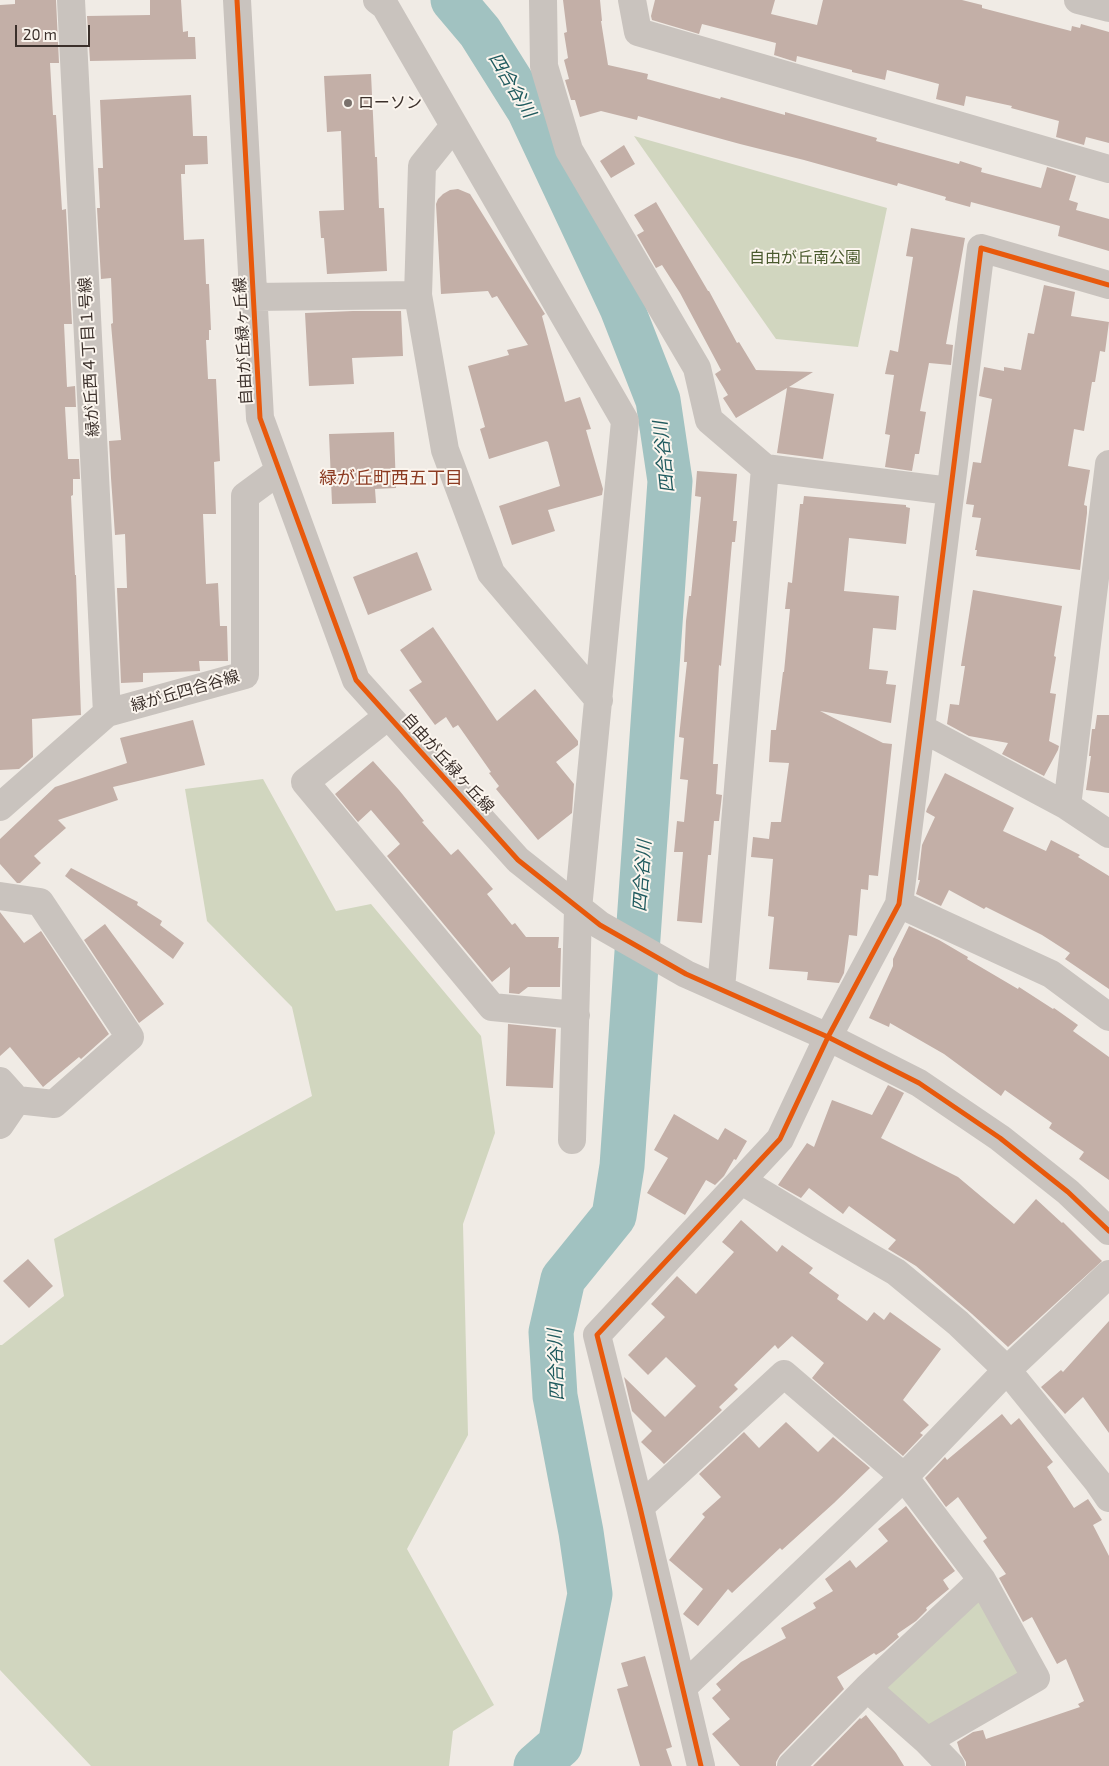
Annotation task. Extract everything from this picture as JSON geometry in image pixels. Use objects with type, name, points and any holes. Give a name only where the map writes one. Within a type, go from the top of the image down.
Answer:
[{"type":"street","name":"緑が丘西４丁目１号線","points":[[71,0],[107,713]]},
{"type":"street","name":"自由が丘緑ヶ丘線","points":[[236,0],[260,418],[356,680],[518,860],[600,926],[686,974],[828,1037],[919,1083],[1000,1138],[1068,1192],[1109,1231]]},
{"type":"street","points":[[377,0],[385,6],[625,421],[578,909],[572,1140]]},
{"type":"street","points":[[543,0],[544,66],[569,150],[697,368],[709,420],[765,468],[950,491]]},
{"type":"street","points":[[632,0],[638,32],[1109,169]]},
{"type":"street","points":[[1078,0],[1109,8]]},
{"type":"street","points":[[454,126],[422,166],[418,295],[445,450],[491,572],[599,700]]},
{"type":"street","points":[[701,1766],[597,1335],[780,1139],[828,1037],[899,904],[981,248],[1109,285]]},
{"type":"street","points":[[253,297],[418,295]]},
{"type":"street","points":[[1067,806],[1109,464]]},
{"type":"street","points":[[721,989],[765,468]]},
{"type":"street","name":"緑が丘四合谷線","points":[[0,807],[107,713],[245,675],[245,496],[279,471]]},
{"type":"street","points":[[388,716],[305,782],[492,1007],[576,1016]]},
{"type":"street","points":[[921,728],[1067,806],[1109,834]]},
{"type":"street","points":[[0,896],[40,902],[130,1037],[54,1104],[8,1091],[0,1126]]},
{"type":"street","points":[[899,904],[1051,974],[1109,1018]]},
{"type":"street","points":[[742,1181],[896,1272],[958,1323],[1007,1370],[1109,1498]]},
{"type":"street","points":[[682,1687],[904,1477],[1007,1370],[1109,1274]]},
{"type":"street","points":[[640,1507],[784,1374],[904,1477],[982,1580],[1036,1678],[926,1741]]},
{"type":"street","points":[[791,1766],[867,1688],[982,1580]]},
{"type":"street","points":[[867,1688],[951,1766]]},
{"type":"green space","name":"自由が丘南公園","points":[[634,136],[887,208],[858,347],[776,339]]},
{"type":"green space","points":[[263,779],[336,911],[371,904],[481,1036],[495,1133],[463,1224],[468,1435],[407,1549],[494,1705],[453,1731],[449,1766],[91,1766],[0,1670],[0,1345],[64,1296],[54,1239],[312,1096],[292,1007],[207,921],[185,789]]},
{"type":"green space","points":[[973,1599],[983,1601],[1020,1672],[924,1730],[886,1694],[887,1686]]},
{"type":"building","points":[[15,0],[56,0],[59,63],[50,63],[53,115],[56,115],[62,210],[66,209],[72,324],[64,324],[67,387],[75,386],[76,407],[65,407],[68,459],[79,459],[80,479],[73,479],[73,495],[71,496],[81,715],[32,719],[33,757],[19,769],[0,770],[0,5],[15,4]]},
{"type":"building","points":[[150,0],[181,0],[183,32],[188,31],[188,37],[195,37],[196,59],[90,61],[87,16],[150,15]]},
{"type":"building","points":[[563,0],[600,0],[601,21],[608,65],[648,74],[647,79],[785,115],[785,112],[877,138],[876,141],[959,164],[960,161],[982,168],[981,172],[1041,188],[1047,167],[1076,176],[1069,200],[1078,203],[1076,210],[1109,219],[1109,251],[1058,236],[1060,226],[971,202],[970,207],[945,200],[946,197],[898,183],[897,186],[638,116],[637,120],[601,111],[580,117],[575,100],[571,100],[565,80],[569,79],[564,60],[568,58],[564,33],[567,32]]},
{"type":"building","points":[[655,0],[775,0],[771,14],[817,25],[823,0],[962,0],[982,5],[982,8],[1071,31],[1072,26],[1080,28],[1081,24],[1109,32],[1109,143],[1086,137],[1084,145],[1056,137],[1059,121],[1011,108],[1012,106],[966,96],[964,106],[936,99],[939,84],[887,70],[885,80],[797,56],[796,62],[774,55],[776,43],[702,24],[699,34],[652,20],[651,16]]},
{"type":"building","points":[[371,74],[379,208],[384,208],[387,271],[327,274],[324,238],[321,238],[319,211],[344,210],[341,131],[327,132],[324,76]]},
{"type":"building","points":[[191,95],[193,136],[207,136],[208,164],[185,165],[185,174],[181,174],[184,240],[204,239],[206,284],[209,284],[211,330],[209,330],[209,340],[206,340],[208,379],[216,379],[220,461],[214,462],[216,514],[203,514],[206,584],[218,583],[220,626],[227,626],[228,661],[199,661],[200,671],[143,673],[143,682],[121,683],[117,588],[127,588],[125,534],[115,535],[111,478],[109,441],[121,440],[111,324],[113,323],[111,278],[101,279],[97,208],[100,208],[98,168],[103,168],[100,100]]},
{"type":"building","points":[[624,145],[635,164],[611,178],[600,161]]},
{"type":"building","points":[[458,189],[470,194],[545,314],[542,316],[565,402],[580,397],[591,429],[586,430],[603,489],[602,495],[548,510],[555,531],[512,545],[499,506],[560,486],[548,442],[546,441],[489,459],[480,429],[485,427],[468,366],[509,355],[507,350],[528,345],[497,296],[492,298],[488,291],[441,294],[436,204],[443,194],[450,190]]},
{"type":"building","points":[[656,202],[709,291],[737,343],[739,342],[756,370],[813,372],[789,387],[834,394],[823,459],[777,453],[787,388],[736,418],[723,398],[728,395],[715,374],[721,370],[680,293],[662,265],[656,268],[637,235],[644,231],[634,215]]},
{"type":"building","points":[[911,228],[965,238],[946,344],[953,345],[951,365],[929,363],[920,411],[926,412],[919,454],[915,454],[912,471],[885,467],[890,435],[885,434],[894,375],[885,374],[890,350],[898,352],[913,257],[906,256]]},
{"type":"building","points":[[1044,285],[1075,292],[1071,316],[1109,322],[1105,352],[1100,351],[1095,382],[1092,382],[1084,431],[1074,429],[1068,466],[1090,470],[1084,505],[1087,506],[1087,513],[1080,570],[976,556],[977,550],[975,550],[981,518],[972,517],[974,505],[966,504],[973,462],[981,463],[992,399],[979,396],[984,367],[1004,371],[1004,367],[1021,370],[1028,333],[1034,334]]},
{"type":"building","points":[[401,311],[403,356],[352,358],[354,384],[309,386],[305,313]]},
{"type":"building","points":[[394,432],[396,488],[375,489],[376,503],[332,504],[329,434]]},
{"type":"building","points":[[697,471],[737,474],[733,521],[737,521],[735,542],[732,542],[721,666],[719,665],[713,764],[718,764],[716,794],[722,795],[719,821],[714,821],[711,855],[708,855],[702,923],[677,921],[683,852],[674,852],[677,821],[684,822],[688,780],[680,779],[684,738],[679,737],[687,662],[684,662],[686,621],[689,596],[691,596],[701,497],[695,496]]},
{"type":"building","points":[[804,496],[906,505],[906,507],[910,508],[906,544],[849,538],[844,591],[899,596],[896,630],[873,628],[869,669],[888,671],[886,684],[896,685],[891,723],[820,711],[883,743],[892,744],[878,876],[869,875],[868,890],[861,889],[857,936],[849,935],[844,973],[839,983],[807,980],[808,972],[769,969],[774,917],[768,916],[773,859],[751,857],[753,837],[769,839],[771,822],[781,822],[789,763],[769,762],[771,730],[776,730],[790,609],[785,609],[788,582],[792,583],[800,504],[803,504]]},
{"type":"building","points":[[417,552],[432,590],[368,615],[353,577]]},
{"type":"building","points":[[973,590],[1062,606],[1050,693],[1056,694],[1049,741],[1059,746],[1044,776],[1002,754],[1008,743],[969,736],[947,724],[950,704],[959,705],[965,666],[961,666]]},
{"type":"building","points":[[433,627],[497,721],[535,689],[578,741],[578,745],[556,762],[574,784],[572,813],[538,840],[496,789],[499,786],[489,773],[491,772],[458,725],[453,728],[446,717],[435,725],[409,690],[422,682],[400,650]]},
{"type":"building","points":[[1097,715],[1109,715],[1109,793],[1086,790],[1091,756],[1089,756],[1092,729],[1095,729]]},
{"type":"building","points":[[193,720],[205,765],[113,787],[118,800],[58,820],[66,828],[34,856],[41,863],[20,883],[17,883],[0,864],[0,839],[55,787],[127,763],[120,738]]},
{"type":"building","points":[[373,761],[451,855],[458,849],[493,889],[487,894],[512,925],[515,923],[526,937],[559,937],[558,948],[561,948],[560,987],[528,987],[519,994],[509,993],[510,967],[492,982],[387,856],[400,844],[371,810],[358,822],[335,794]]},
{"type":"building","points":[[945,773],[1014,808],[1003,831],[1046,851],[1051,840],[1080,855],[1078,857],[1109,876],[1109,989],[1065,959],[1070,953],[1042,935],[986,907],[984,909],[949,890],[941,906],[916,894],[920,880],[918,880],[922,845],[935,817],[926,812]]},
{"type":"building","points":[[71,868],[138,902],[137,905],[162,921],[160,925],[184,943],[173,959],[65,876]]},
{"type":"building","points":[[0,912],[24,943],[41,931],[109,1034],[81,1059],[79,1057],[43,1087],[10,1047],[0,1056]]},
{"type":"building","points":[[105,924],[164,1004],[139,1023],[84,940]]},
{"type":"building","points":[[909,926],[939,940],[968,957],[967,959],[1054,1008],[1078,1025],[1073,1031],[1109,1057],[1109,1180],[1079,1159],[1084,1152],[1049,1128],[1052,1123],[1005,1090],[1001,1096],[944,1054],[890,1023],[889,1027],[869,1018],[893,966],[893,959]]},
{"type":"building","points":[[508,1024],[556,1029],[553,1088],[506,1086]]},
{"type":"building","points":[[888,1085],[904,1093],[881,1138],[958,1177],[1014,1224],[1036,1199],[1063,1222],[1102,1261],[1008,1347],[916,1266],[888,1249],[896,1240],[849,1206],[843,1214],[809,1188],[801,1198],[778,1185],[807,1143],[814,1147],[832,1100],[872,1115]]},
{"type":"building","points":[[674,1114],[718,1140],[725,1128],[747,1141],[736,1160],[734,1159],[724,1176],[715,1185],[706,1180],[685,1215],[647,1193],[668,1158],[654,1150]]},
{"type":"building","points":[[741,1220],[777,1252],[782,1245],[813,1268],[809,1273],[839,1295],[837,1299],[867,1321],[874,1312],[884,1320],[890,1312],[941,1349],[903,1400],[929,1425],[920,1433],[923,1435],[903,1456],[812,1378],[824,1363],[792,1336],[778,1349],[775,1345],[734,1385],[738,1389],[719,1407],[722,1410],[664,1464],[641,1442],[652,1431],[632,1411],[624,1377],[665,1417],[696,1386],[666,1357],[648,1375],[628,1355],[665,1317],[651,1304],[677,1276],[696,1294],[734,1252],[722,1242]]},
{"type":"building","points":[[28,1259],[53,1286],[29,1308],[3,1281]]},
{"type":"building","points":[[1109,1321],[1109,1433],[1083,1397],[1065,1414],[1041,1387],[1061,1370],[1063,1372]]},
{"type":"building","points":[[1002,1414],[1011,1425],[1019,1418],[1053,1462],[1047,1467],[1074,1508],[1088,1499],[1102,1520],[1093,1525],[1109,1556],[1109,1766],[966,1766],[966,1762],[960,1752],[957,1742],[973,1732],[983,1730],[986,1739],[1080,1707],[1078,1704],[1084,1701],[1066,1659],[1057,1664],[1032,1617],[1023,1622],[999,1578],[1006,1574],[983,1541],[987,1538],[958,1497],[946,1507],[925,1478],[945,1457],[947,1460]]},
{"type":"building","points":[[786,1422],[818,1452],[833,1437],[870,1468],[834,1503],[782,1550],[780,1548],[732,1593],[728,1589],[698,1626],[683,1614],[703,1589],[669,1560],[705,1517],[702,1514],[721,1497],[699,1474],[744,1432],[759,1448]]},
{"type":"building","points":[[906,1506],[955,1571],[943,1580],[949,1589],[926,1608],[927,1610],[916,1621],[897,1634],[899,1637],[884,1650],[876,1655],[874,1653],[837,1677],[844,1689],[780,1755],[776,1766],[740,1766],[712,1734],[730,1719],[712,1698],[721,1690],[716,1684],[741,1662],[786,1638],[781,1628],[816,1608],[813,1603],[833,1591],[825,1579],[850,1560],[856,1568],[888,1541],[878,1529]]},
{"type":"building","points":[[645,1656],[672,1747],[666,1749],[672,1766],[640,1766],[617,1689],[628,1686],[621,1663]]},
{"type":"building","points":[[866,1715],[904,1766],[813,1766],[860,1718]]},
{"type":"waterway","name":"四合谷川","points":[[453,0],[480,32],[529,110],[622,308],[658,400],[670,481],[622,1166],[614,1216],[563,1279],[551,1332],[555,1396],[581,1532],[590,1594],[560,1745],[536,1766]]},
{"type":"cycle path","points":[[237,0],[260,418],[356,680],[518,860],[600,925],[686,974],[828,1037],[919,1083],[1000,1138],[1068,1192],[1109,1231]]},
{"type":"cycle path","points":[[701,1766],[597,1335],[780,1139],[828,1037],[899,904],[981,248],[1109,285]]},
{"type":"place","name":"ローソン","points":[[348,103]]},
{"type":"district","name":"緑が丘町西五丁目","points":[[391,478]]}]
